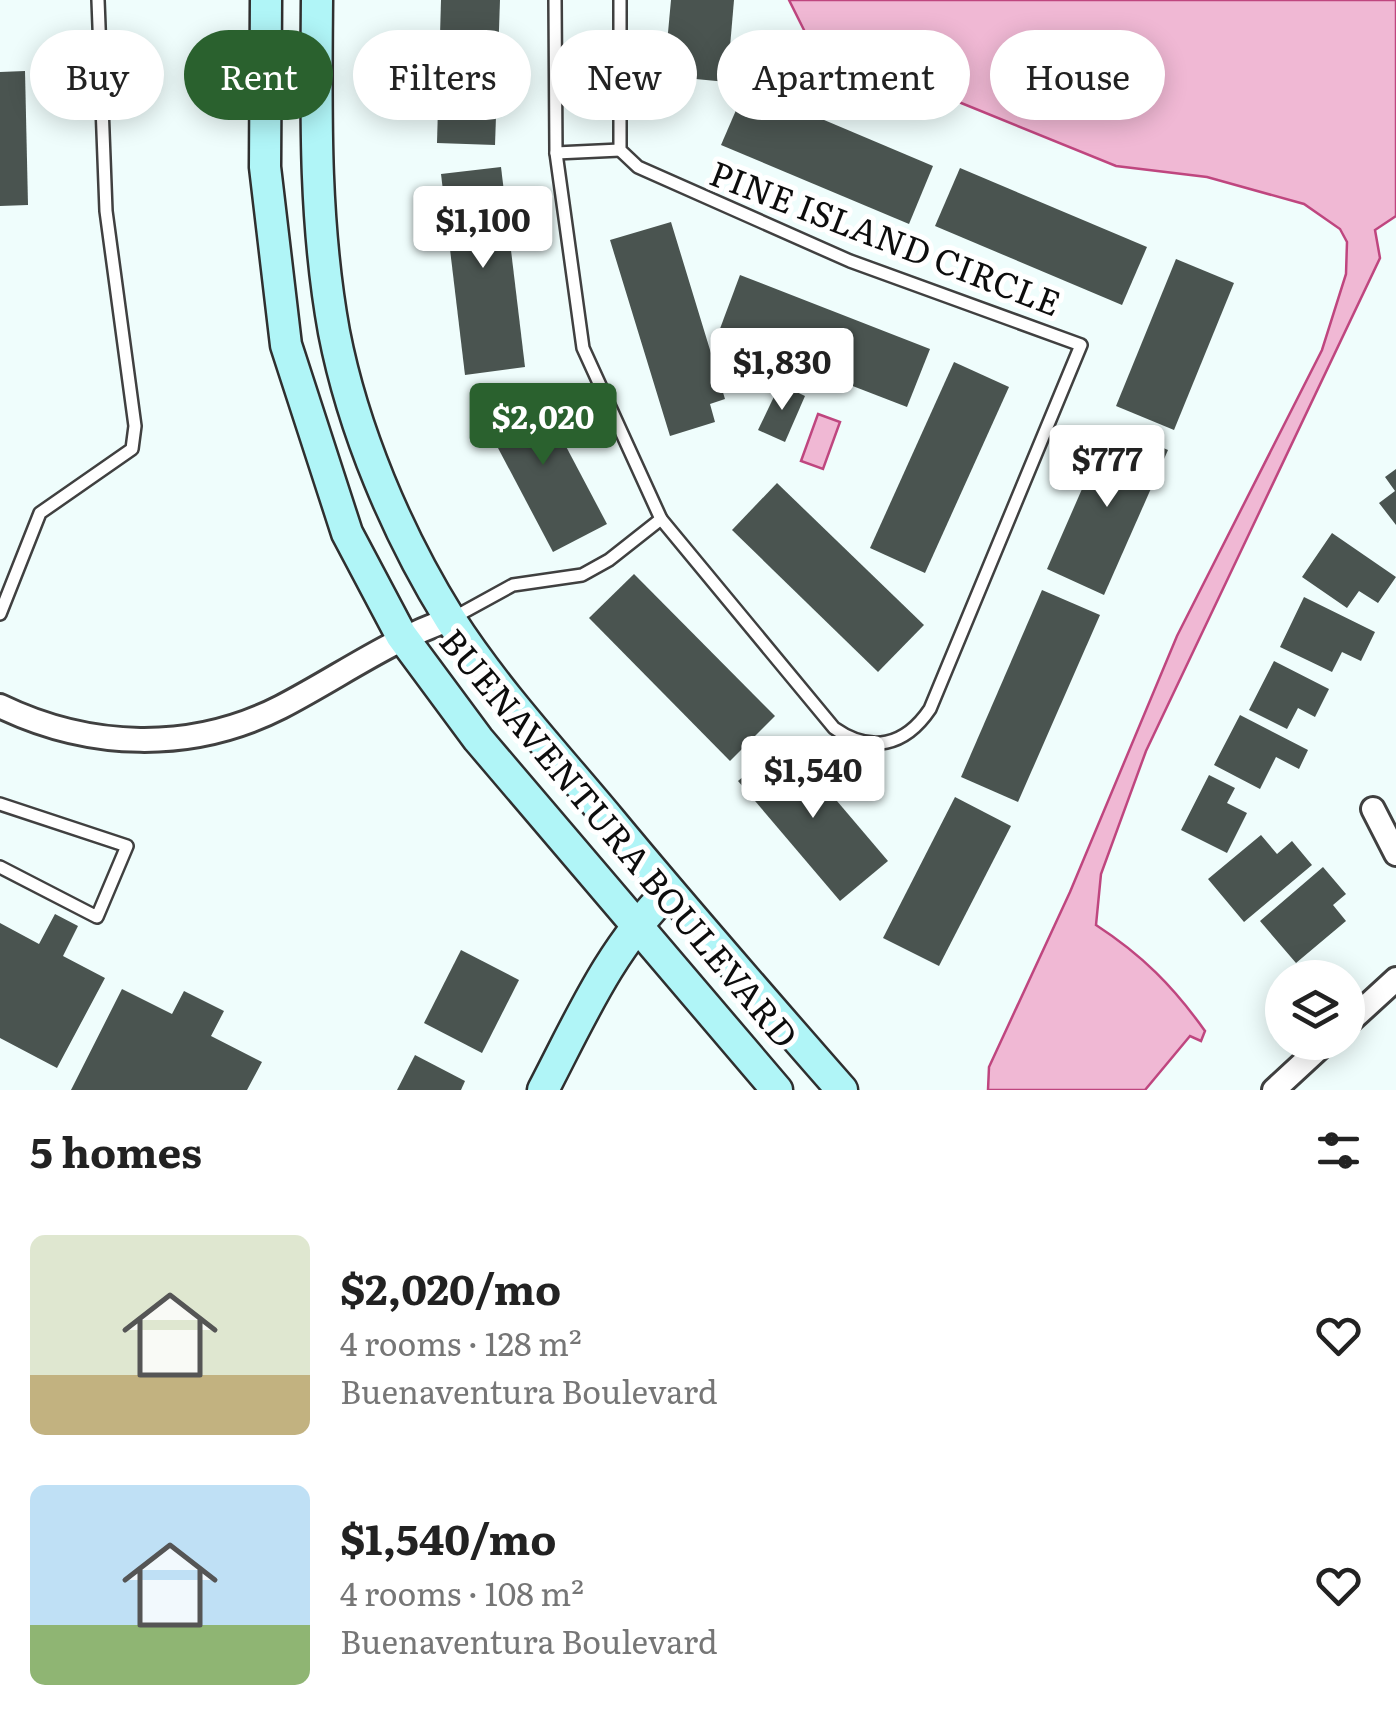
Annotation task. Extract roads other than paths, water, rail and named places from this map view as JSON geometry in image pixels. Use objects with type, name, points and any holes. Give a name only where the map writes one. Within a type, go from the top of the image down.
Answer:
[{"type":"main road","name":"BUENAVENTURA BOULEVARD","points":[[266,0],[264,167],[286,346],[347,533],[402,636],[478,739],[777,1090]]},
{"type":"main road","name":"BUENAVENTURA BOULEVARD","points":[[316,0],[316,173],[335,335],[357,417],[392,505],[451,619],[513,704],[842,1090]]},
{"type":"main road","points":[[543,1090],[598,982],[634,924],[669,891]]},
{"type":"street","points":[[0,706],[43,727],[118,742],[206,734],[278,708],[402,636],[451,619]]},
{"type":"street","points":[[1373,809],[1396,854]]},
{"type":"street","points":[[1365,1007],[1396,979]]},
{"type":"street","points":[[1274,1090],[1306,1060]]},
{"type":"lane","points":[[0,614],[40,513],[132,449],[135,426],[106,211],[98,0]]},
{"type":"lane","name":"PINE ISLAND CIRCLE","points":[[555,0],[556,153],[583,348],[662,519],[834,728],[865,745],[901,739],[918,726],[930,708],[1081,345],[834,254],[660,180],[620,150]]},
{"type":"lane","points":[[556,153],[620,150],[620,0]]},
{"type":"lane","points":[[451,619],[513,585],[582,575],[610,560],[662,519]]},
{"type":"lane","points":[[0,804],[127,846],[97,917],[0,867]]}]
